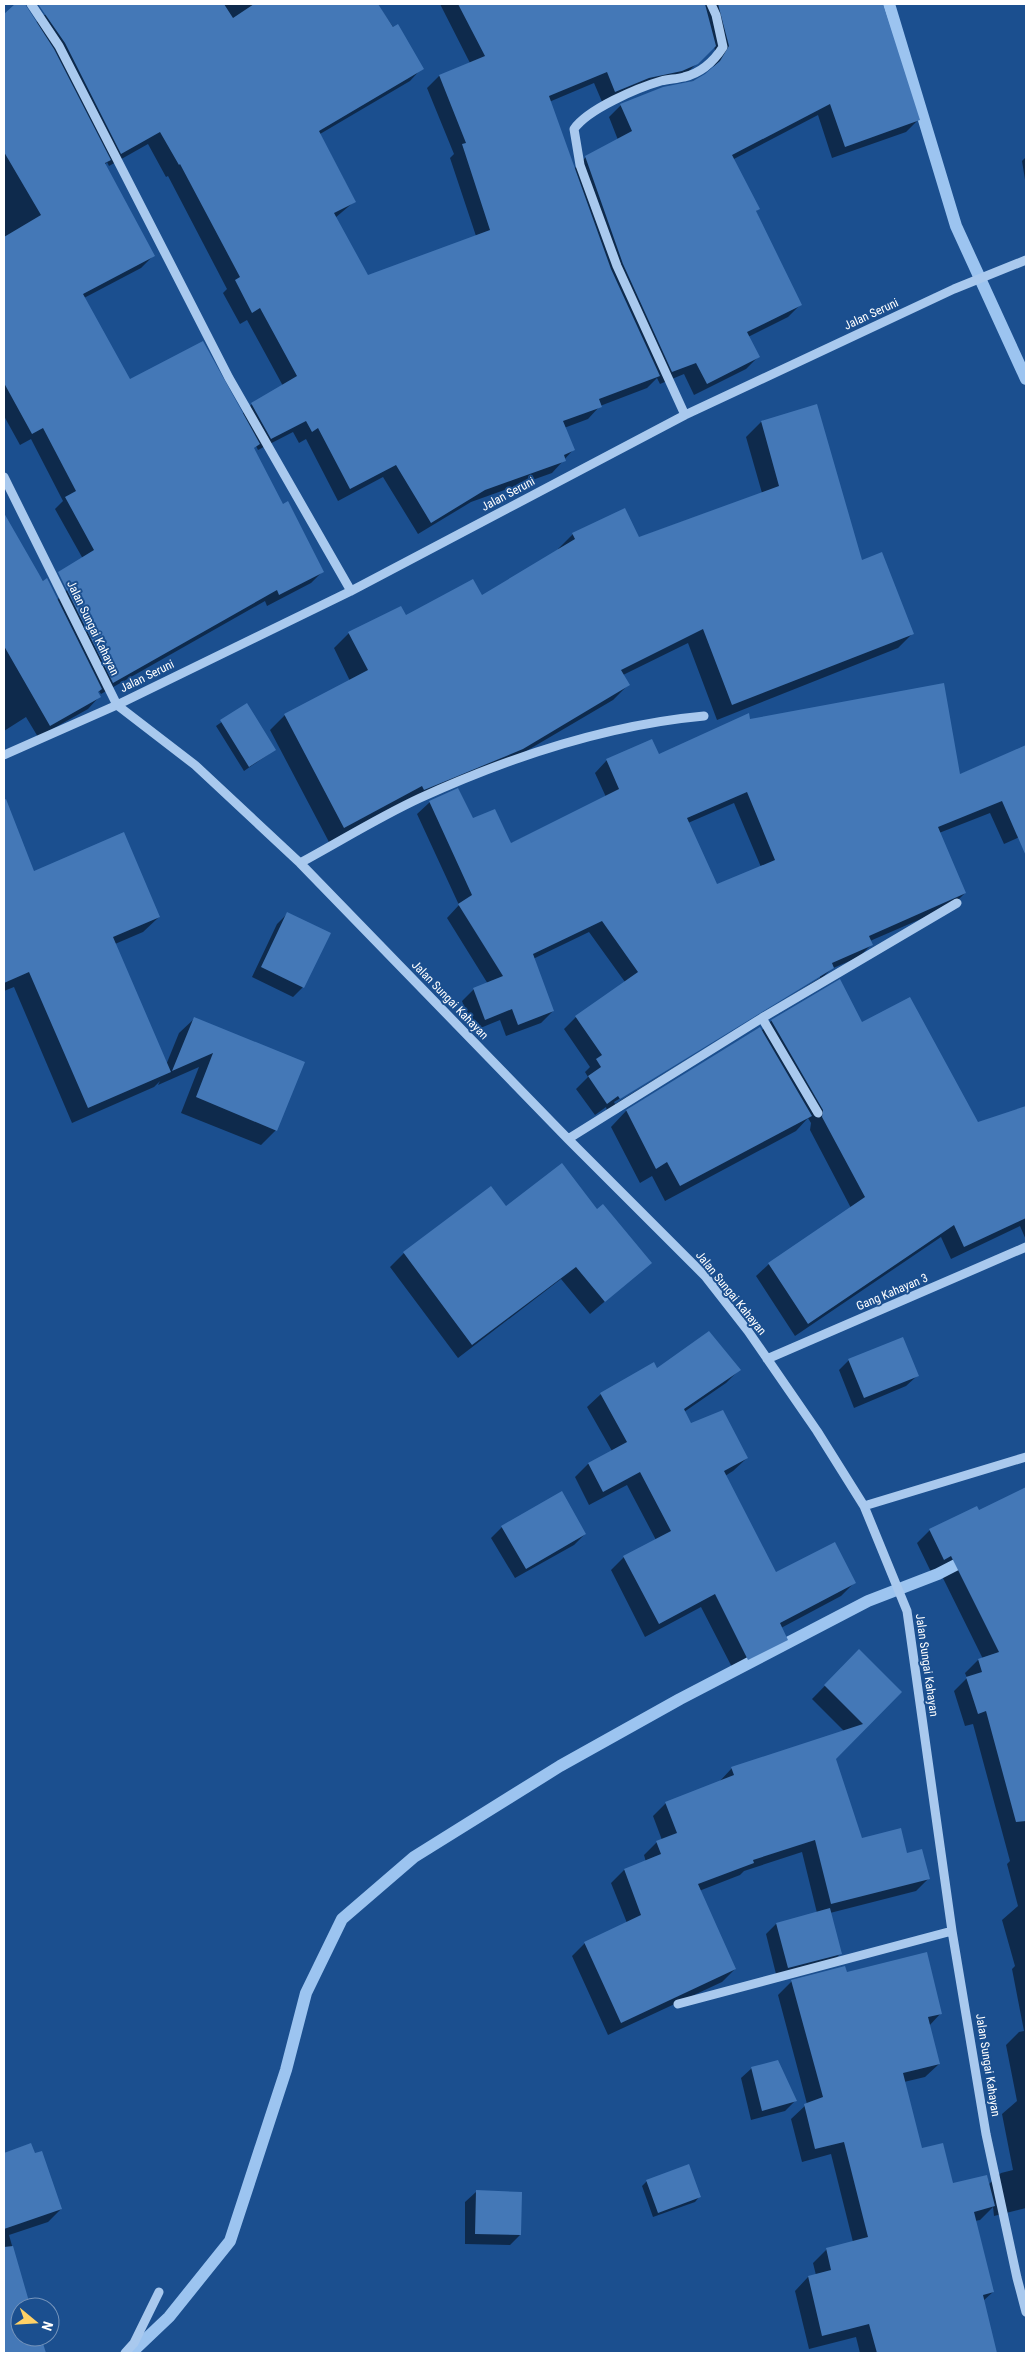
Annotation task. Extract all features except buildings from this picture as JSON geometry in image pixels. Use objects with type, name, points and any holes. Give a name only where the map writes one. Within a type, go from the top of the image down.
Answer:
[{"type":"street","points":[[31,4],[59,46],[229,378],[351,591]]},
{"type":"street","points":[[684,415],[617,266],[580,165],[574,129],[580,121],[641,88],[663,80],[686,77],[714,61],[723,47],[716,14],[711,4]]},
{"type":"street","name":"Jalan Seruni","points":[[4,755],[116,705],[351,591],[684,415],[954,289],[1026,260]]},
{"type":"street","name":"Jalan Sungai Kahayan","points":[[4,477],[116,705],[195,765],[300,863],[705,1276],[767,1359],[817,1431],[864,1506],[907,1610],[952,1930],[986,2134],[1026,2312]]},
{"type":"street","points":[[300,863],[418,799],[516,758],[658,720],[704,716]]},
{"type":"street","points":[[568,1138],[762,1018],[957,903]]},
{"type":"street","points":[[762,1018],[818,1113]]},
{"type":"street","name":"Gang Kahayan 3","points":[[767,1359],[1026,1248]]},
{"type":"street","points":[[864,1506],[1026,1457]]},
{"type":"street","points":[[678,2004],[952,1930]]},
{"type":"street","points":[[125,2353],[134,2344],[159,2292]]},
{"type":"waterway","points":[[889,4],[956,226],[1026,379]]},
{"type":"waterway","points":[[131,2353],[169,2317],[230,2241],[286,2070],[306,1993],[342,1919],[414,1857],[560,1766],[680,1699],[868,1601],[938,1574],[971,1557]]}]
